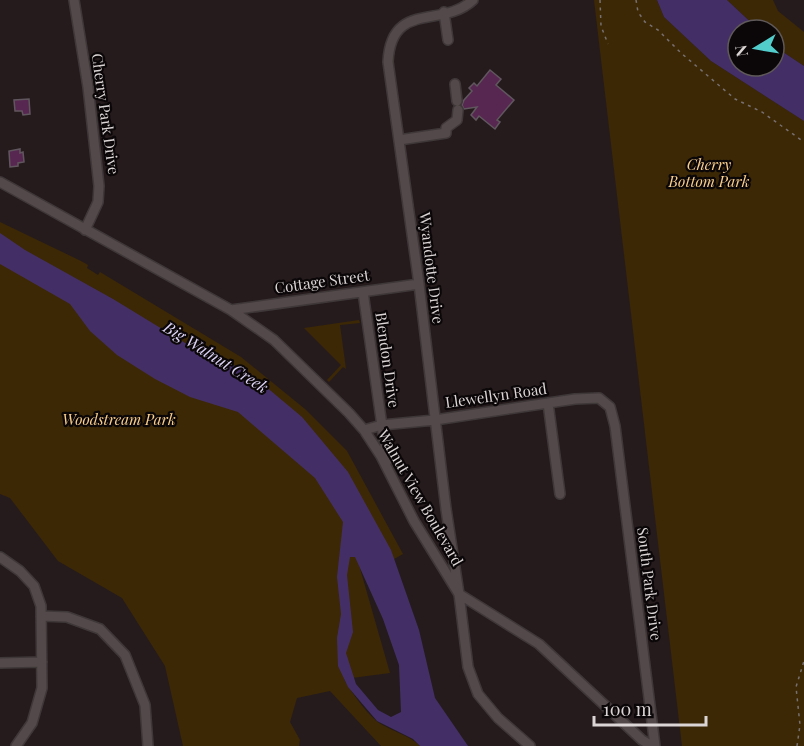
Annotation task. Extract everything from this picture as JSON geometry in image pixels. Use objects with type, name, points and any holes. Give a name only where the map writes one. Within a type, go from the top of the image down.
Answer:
[{"type":"street","name":"Cherry Park Drive","points":[[74,0],[88,87],[99,186],[98,202],[85,230]]},
{"type":"street","name":"Wyandotte Drive","points":[[459,594],[388,62],[394,35],[404,23],[425,15],[461,9],[473,0]]},
{"type":"street","points":[[444,12],[448,40]]},
{"type":"street","points":[[399,140],[446,133],[446,128],[457,120],[455,84]]},
{"type":"street","name":"Walnut View Boulevard","points":[[0,182],[231,310],[274,340],[327,390],[364,430],[388,467],[414,521],[459,594],[468,666],[478,694],[498,718],[530,746]]},
{"type":"street","name":"Cottage Street","points":[[231,310],[418,284]]},
{"type":"street","name":"Blendon Drive","points":[[363,292],[388,467]]},
{"type":"street","name":"Llewellyn Road","points":[[364,430],[381,424],[435,420],[576,399],[599,398],[610,407],[615,426]]},
{"type":"street","points":[[548,403],[560,494]]},
{"type":"street","name":"South Park Drive","points":[[615,426],[654,746]]},
{"type":"street","points":[[0,557],[20,571],[34,586],[41,606],[42,688],[32,723],[16,746]]},
{"type":"street","points":[[459,594],[538,645],[642,740],[654,746]]},
{"type":"street","points":[[41,616],[67,617],[100,629],[125,655],[145,705],[148,746]]},
{"type":"street","points":[[0,663],[42,662]]},
{"type":"path","points":[[600,0],[601,26],[608,44]]},
{"type":"path","points":[[636,0],[638,12],[645,22],[658,30],[735,99],[762,112],[804,142]]},
{"type":"path","points":[[797,746],[800,725],[796,687],[804,661]]},
{"type":"green space","name":"Cherry Bottom Park","points":[[594,0],[657,0],[664,17],[711,61],[726,71],[726,78],[737,78],[804,121],[804,746],[682,746]]},
{"type":"green space","points":[[727,0],[773,0],[778,11],[804,32],[804,66],[786,54],[786,18],[746,18]]},
{"type":"green space","name":"Woodstream Park","points":[[0,222],[81,261],[98,275],[100,272],[241,357],[305,409],[347,451],[403,554],[371,572],[357,558],[390,673],[344,679],[350,690],[379,723],[420,746],[381,746],[330,691],[297,698],[290,722],[300,740],[299,746],[183,746],[165,666],[122,598],[58,561],[10,498],[0,494]]},
{"type":"green space","points":[[359,320],[360,323],[340,325],[346,369],[343,367],[329,382],[327,380],[341,365],[304,328]]},
{"type":"shaded area","points":[[657,0],[727,0],[746,18],[726,18],[726,71],[711,61],[664,17]]},
{"type":"shaded area","points":[[786,54],[804,66],[804,121],[737,78],[786,78]]},
{"type":"shaded area","points":[[0,233],[25,250],[113,299],[195,349],[247,371],[302,417],[348,472],[391,550],[419,630],[435,698],[468,746],[420,746],[413,739],[377,721],[348,687],[338,666],[337,638],[341,614],[337,577],[343,522],[315,478],[238,412],[190,397],[155,379],[117,355],[90,331],[70,304],[0,264]],"holes":[[[350,557],[355,557],[383,619],[399,665],[401,712],[391,717],[378,710],[356,684],[346,653],[353,632],[347,575]]]},
{"type":"building","points":[[490,70],[501,79],[496,85],[514,100],[497,120],[500,122],[495,129],[479,116],[476,120],[471,115],[477,107],[464,109],[462,105],[472,91],[469,88],[474,83],[477,86]]},
{"type":"building","points":[[29,99],[30,114],[23,115],[22,111],[15,111],[14,100]]},
{"type":"building","points":[[20,149],[20,153],[23,152],[24,162],[10,167],[9,151]]},
{"type":"water label","name":"Big Walnut Creek","points":[[216,357]]}]
